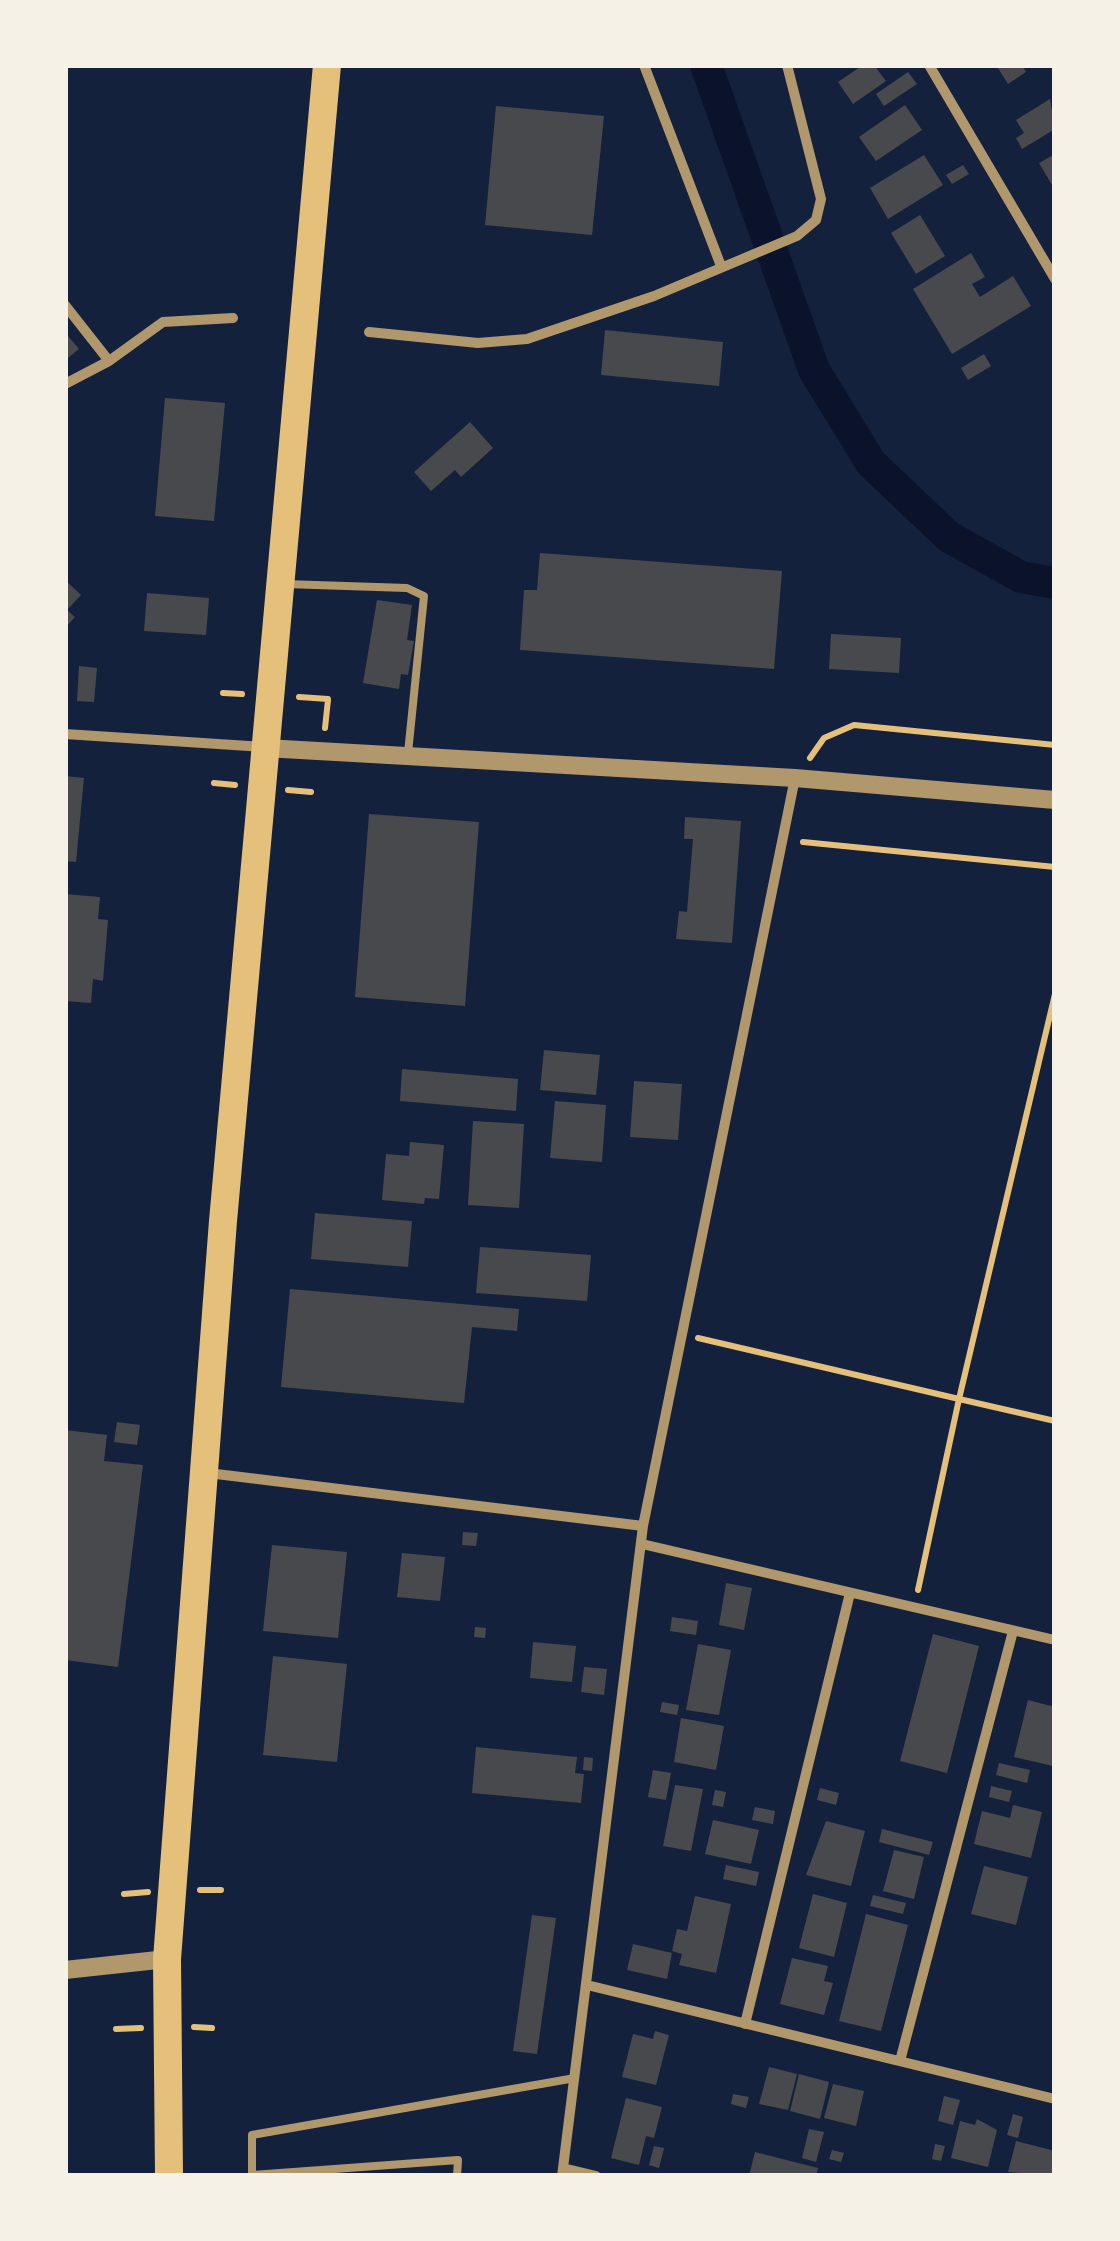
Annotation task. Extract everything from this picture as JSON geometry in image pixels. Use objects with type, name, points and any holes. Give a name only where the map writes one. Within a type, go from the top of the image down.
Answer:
[{"type":"highway","points":[[169,2176],[167,1959],[265,748],[327,65]]},
{"type":"street","points":[[644,65],[721,266]]},
{"type":"street","points":[[369,332],[478,343],[526,338],[572,327],[797,236],[816,220],[820,199],[787,65]]},
{"type":"street","points":[[928,65],[1055,279]]},
{"type":"street","points":[[65,306],[109,361]]},
{"type":"street","points":[[65,384],[109,361],[163,322],[233,318]]},
{"type":"street","points":[[65,734],[265,748],[408,752],[1055,800]]},
{"type":"street","points":[[596,2176],[563,2172],[643,1526],[794,778]]},
{"type":"street","points":[[206,1473],[643,1526]]},
{"type":"street","points":[[642,1544],[1055,1640]]},
{"type":"street","points":[[745,2024],[850,1593]]},
{"type":"street","points":[[900,2060],[1013,1630]]},
{"type":"street","points":[[65,1970],[167,1959]]},
{"type":"street","points":[[588,1985],[1055,2099]]},
{"type":"lane","points":[[281,584],[407,588],[424,596],[408,752]]},
{"type":"lane","points":[[456,2176],[458,2160],[252,2176],[252,2136],[575,2078]]},
{"type":"path","points":[[794,778],[824,738],[854,725],[1055,745]]},
{"type":"path","points":[[782,840],[1055,867]]},
{"type":"path","points":[[914,1608],[1055,994]]},
{"type":"path","points":[[682,1334],[1055,1421]]},
{"type":"building","points":[[863,65],[874,65],[886,81],[853,104],[838,82]]},
{"type":"building","points":[[996,65],[1022,65],[1026,72],[1008,84]]},
{"type":"building","points":[[908,72],[917,84],[884,106],[876,94]]},
{"type":"building","points":[[1050,99],[1055,129],[1022,149],[1016,138],[1024,133],[1016,120]]},
{"type":"building","points":[[905,105],[922,130],[876,161],[859,137]]},
{"type":"building","points":[[496,106],[604,116],[592,235],[485,225]]},
{"type":"building","points":[[1055,154],[1055,190],[1039,163]]},
{"type":"building","points":[[924,155],[943,185],[888,219],[870,188]]},
{"type":"building","points":[[963,165],[969,174],[952,184],[946,175]]},
{"type":"building","points":[[920,215],[945,256],[916,274],[891,233]]},
{"type":"building","points":[[971,253],[985,277],[972,284],[980,297],[1013,276],[1031,306],[952,354],[913,289]]},
{"type":"building","points":[[605,330],[723,342],[719,386],[601,375]]},
{"type":"building","points":[[68,336],[79,349],[68,358],[65,339]]},
{"type":"building","points":[[984,354],[991,366],[968,380],[961,368]]},
{"type":"building","points":[[165,398],[225,403],[214,521],[155,516]]},
{"type":"building","points":[[470,422],[493,448],[461,477],[455,470],[431,491],[414,472]]},
{"type":"building","points":[[540,553],[782,571],[774,669],[520,650],[524,590],[537,590]]},
{"type":"building","points":[[65,580],[81,595],[67,610],[75,617],[65,628]]},
{"type":"building","points":[[147,593],[209,598],[206,635],[144,631]]},
{"type":"building","points":[[377,600],[412,605],[407,640],[414,641],[408,675],[401,674],[399,689],[363,683]]},
{"type":"building","points":[[831,634],[901,638],[899,673],[829,669]]},
{"type":"building","points":[[79,666],[97,668],[94,702],[77,701]]},
{"type":"building","points":[[65,776],[84,778],[76,862],[65,861]]},
{"type":"building","points":[[369,814],[479,822],[465,1006],[355,997]]},
{"type":"building","points":[[685,817],[741,821],[732,943],[676,939],[679,911],[687,912],[693,839],[684,839]]},
{"type":"building","points":[[65,894],[100,897],[98,919],[108,920],[103,981],[93,979],[91,1003],[65,1001]]},
{"type":"building","points":[[544,1050],[600,1055],[596,1095],[540,1090]]},
{"type":"building","points":[[402,1069],[518,1079],[516,1111],[400,1101]]},
{"type":"building","points":[[634,1081],[682,1084],[678,1140],[630,1137]]},
{"type":"building","points":[[555,1101],[606,1105],[602,1162],[550,1158]]},
{"type":"building","points":[[473,1121],[524,1124],[519,1208],[468,1205]]},
{"type":"building","points":[[410,1142],[444,1145],[439,1199],[425,1198],[424,1204],[382,1200],[386,1154],[409,1156]]},
{"type":"building","points":[[315,1213],[412,1221],[408,1267],[311,1259]]},
{"type":"building","points":[[480,1247],[591,1255],[587,1301],[476,1293]]},
{"type":"building","points":[[290,1289],[519,1309],[517,1331],[472,1327],[464,1403],[281,1387]]},
{"type":"building","points":[[117,1422],[140,1425],[137,1445],[114,1442]]},
{"type":"building","points":[[65,1430],[107,1435],[104,1461],[143,1465],[118,1667],[65,1660]]},
{"type":"building","points":[[463,1532],[478,1533],[476,1546],[462,1545]]},
{"type":"building","points":[[272,1545],[347,1552],[338,1638],[263,1631]]},
{"type":"building","points":[[402,1553],[445,1557],[440,1601],[397,1597]]},
{"type":"building","points":[[726,1583],[752,1588],[744,1630],[719,1625]]},
{"type":"building","points":[[672,1617],[698,1621],[696,1635],[670,1631]]},
{"type":"building","points":[[475,1627],[486,1628],[485,1638],[474,1637]]},
{"type":"building","points":[[933,1634],[979,1646],[947,1773],[900,1761]]},
{"type":"building","points":[[533,1642],[576,1646],[572,1682],[530,1678]]},
{"type":"building","points":[[698,1644],[731,1650],[719,1715],[686,1710]]},
{"type":"building","points":[[273,1656],[347,1664],[337,1762],[263,1755]]},
{"type":"building","points":[[584,1667],[607,1669],[604,1695],[581,1692]]},
{"type":"building","points":[[1028,1700],[1055,1707],[1053,1766],[1014,1757]]},
{"type":"building","points":[[662,1702],[679,1705],[677,1715],[660,1712]]},
{"type":"building","points":[[681,1718],[724,1726],[716,1770],[674,1762]]},
{"type":"building","points":[[476,1747],[577,1757],[575,1773],[584,1774],[581,1803],[472,1793]]},
{"type":"building","points":[[584,1757],[593,1758],[592,1771],[583,1770]]},
{"type":"building","points":[[999,1763],[1030,1770],[1027,1783],[996,1775]]},
{"type":"building","points":[[653,1770],[671,1773],[666,1800],[648,1797]]},
{"type":"building","points":[[675,1785],[703,1789],[691,1851],[663,1846]]},
{"type":"building","points":[[991,1786],[1012,1791],[1009,1802],[989,1797]]},
{"type":"building","points":[[820,1788],[839,1793],[836,1805],[817,1800]]},
{"type":"building","points":[[715,1790],[726,1792],[723,1807],[712,1805]]},
{"type":"building","points":[[1013,1805],[1042,1812],[1031,1858],[974,1844],[982,1811],[1010,1818]]},
{"type":"building","points":[[755,1807],[775,1811],[773,1824],[752,1820]]},
{"type":"building","points":[[713,1820],[759,1830],[751,1864],[705,1854]]},
{"type":"building","points":[[826,1821],[865,1831],[851,1886],[806,1875]]},
{"type":"building","points":[[882,1829],[933,1842],[929,1855],[879,1842]]},
{"type":"building","points":[[894,1850],[924,1857],[914,1899],[883,1891]]},
{"type":"building","points":[[726,1865],[759,1872],[756,1886],[723,1879]]},
{"type":"building","points":[[984,1866],[1028,1877],[1016,1925],[971,1914]]},
{"type":"building","points":[[813,1894],[847,1903],[834,1957],[799,1948]]},
{"type":"building","points":[[873,1895],[906,1903],[903,1914],[870,1906]]},
{"type":"building","points":[[695,1896],[731,1904],[716,1973],[679,1965],[682,1954],[672,1951],[677,1929],[687,1931]]},
{"type":"building","points":[[866,1914],[908,1925],[881,2031],[839,2021]]},
{"type":"building","points":[[532,1915],[556,1918],[537,2054],[513,2051]]},
{"type":"building","points":[[633,1944],[672,1953],[667,1979],[627,1970]]},
{"type":"building","points":[[792,1958],[828,1966],[824,1981],[833,1983],[824,2015],[780,2004]]},
{"type":"building","points":[[655,2031],[669,2035],[656,2085],[622,2077],[633,2034],[653,2039]]},
{"type":"building","points":[[769,2067],[797,2074],[788,2110],[759,2104]]},
{"type":"building","points":[[799,2074],[829,2082],[820,2119],[790,2111]]},
{"type":"building","points":[[833,2084],[864,2091],[856,2126],[824,2118]]},
{"type":"building","points":[[733,2094],[749,2097],[746,2108],[731,2104]]},
{"type":"building","points":[[944,2096],[960,2100],[953,2125],[938,2121]]},
{"type":"building","points":[[626,2098],[662,2107],[654,2138],[646,2136],[639,2165],[611,2158]]},
{"type":"building","points":[[1013,2114],[1023,2117],[1018,2138],[1007,2135]]},
{"type":"building","points":[[977,2119],[997,2130],[988,2167],[951,2158],[960,2121],[975,2125]]},
{"type":"building","points":[[809,2129],[824,2132],[816,2162],[802,2158]]},
{"type":"building","points":[[1016,2141],[1055,2151],[1055,2176],[1008,2172]]},
{"type":"building","points":[[935,2144],[945,2146],[941,2161],[932,2159]]},
{"type":"building","points":[[654,2146],[664,2148],[659,2168],[649,2165]]},
{"type":"building","points":[[832,2150],[844,2153],[841,2162],[829,2159]]},
{"type":"building","points":[[755,2152],[818,2168],[816,2176],[749,2176]]},
{"type":"waterway","points":[[706,65],[814,370],[871,463],[949,537],[1021,577],[1055,583]]}]
